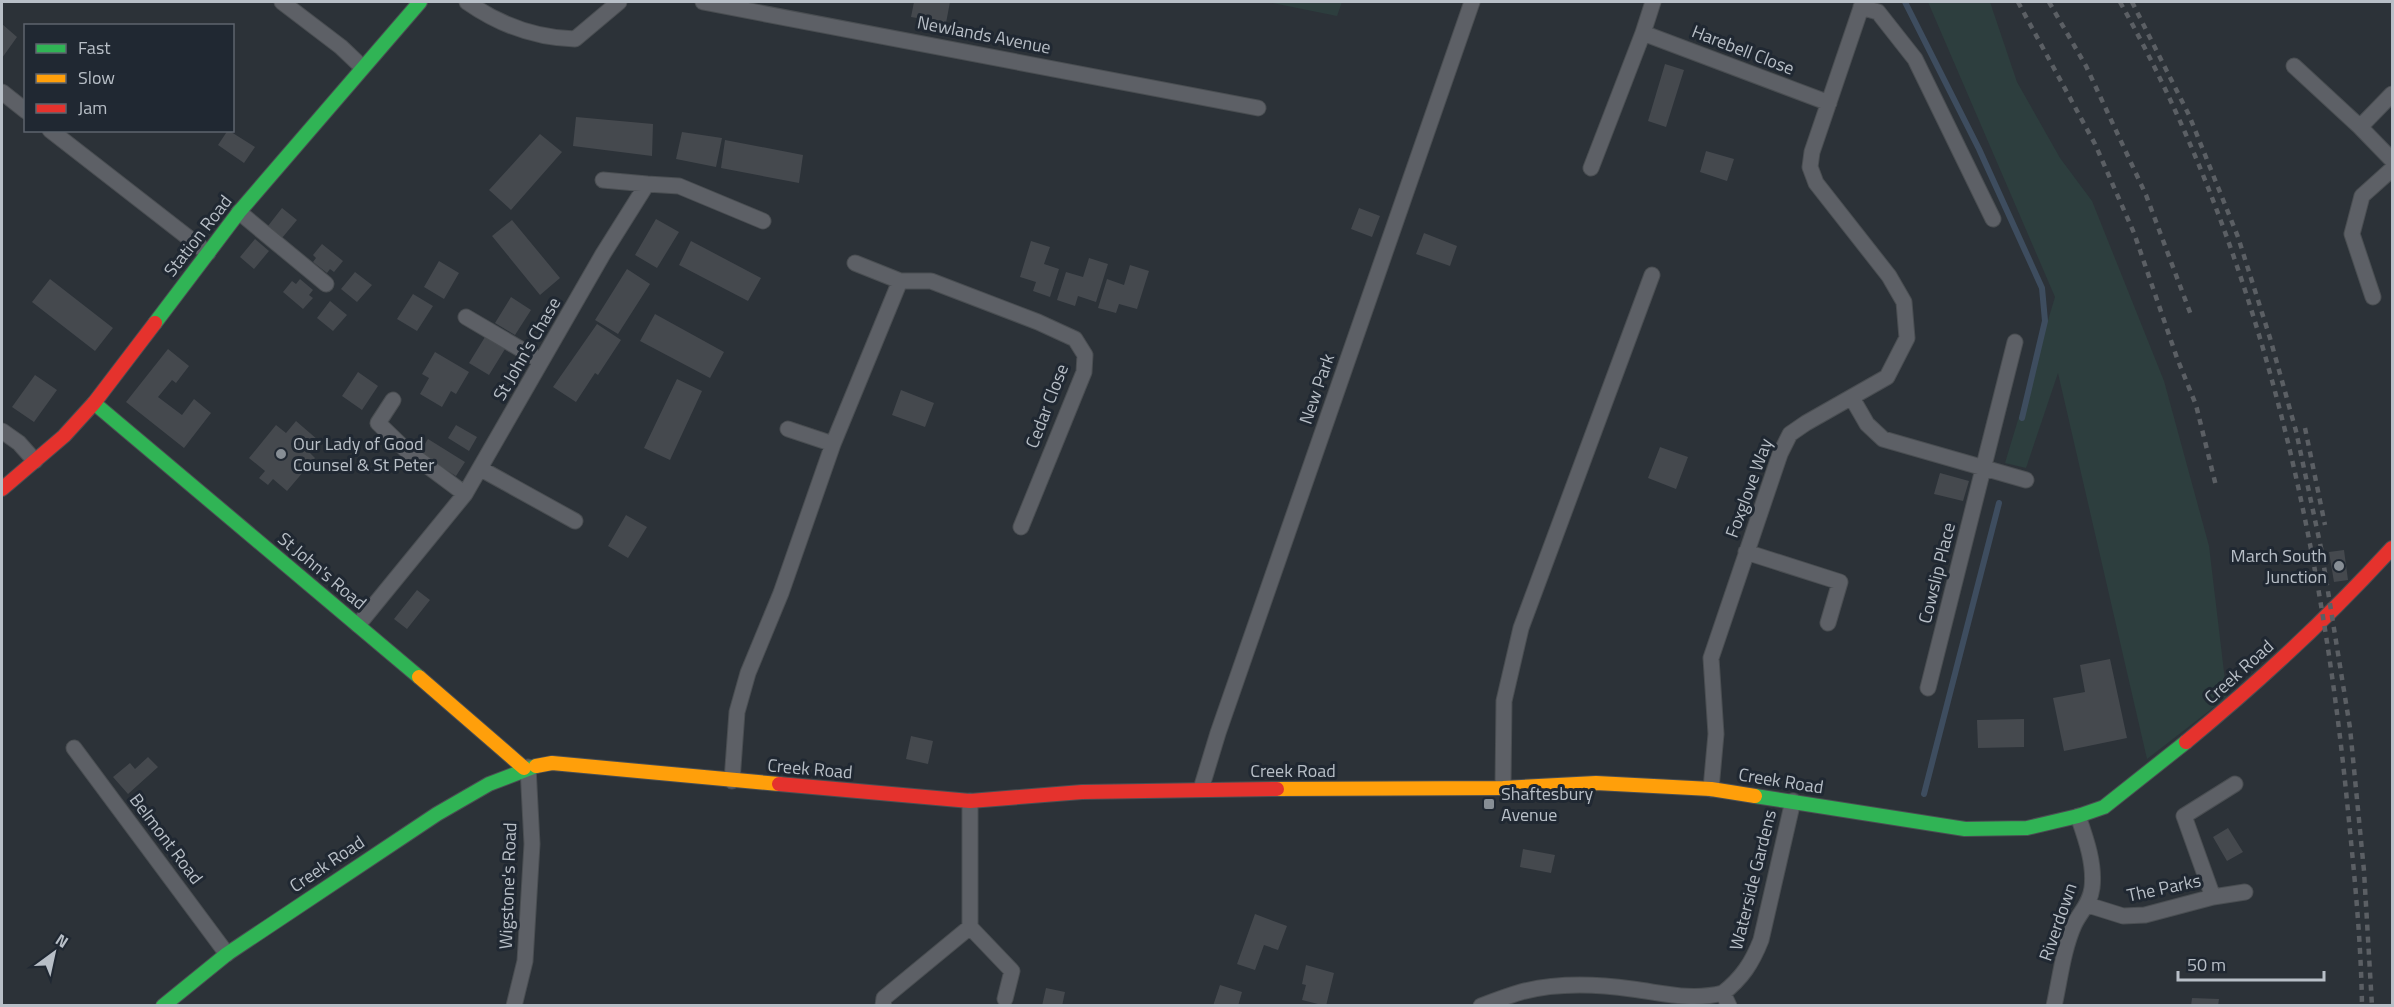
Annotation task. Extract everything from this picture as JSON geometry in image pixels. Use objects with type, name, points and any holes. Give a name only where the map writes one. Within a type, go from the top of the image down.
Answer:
[{"type":"street","points":[[282,2],[341,46],[362,67]]},
{"type":"street","name":"Station Road","points":[[2,489],[64,436],[94,403],[239,212],[420,2]]},
{"type":"street","points":[[467,2],[485,15],[520,30],[549,38],[575,39],[619,2]]},
{"type":"street","name":"Newlands Avenue","points":[[703,2],[1258,108]]},
{"type":"street","name":"New Park","points":[[1202,789],[1218,733],[1472,2]]},
{"type":"street","points":[[1590,168],[1644,33],[1653,2]]},
{"type":"street","name":"Foxglove Way","points":[[1711,789],[1716,734],[1711,658],[1780,454],[1790,434],[1887,377],[1907,339],[1904,302],[1889,276],[1816,183],[1810,167],[1812,152],[1862,4],[1878,12],[1915,59],[1993,219]]},
{"type":"street","name":"Harebell Close","points":[[1644,33],[1829,103]]},
{"type":"street","points":[[2294,66],[2392,160]]},
{"type":"street","points":[[2,92],[24,109]]},
{"type":"street","points":[[2360,127],[2392,94]]},
{"type":"street","points":[[53,132],[208,253]]},
{"type":"street","points":[[2373,297],[2352,234],[2362,196],[2392,169]]},
{"type":"street","points":[[603,180],[679,186],[763,221]]},
{"type":"street","name":"St John's Chase","points":[[358,625],[465,494],[646,184]]},
{"type":"street","points":[[239,212],[326,284]]},
{"type":"street","name":"Cedar Close","points":[[855,263],[900,281],[931,281],[1038,322],[1075,339],[1084,355],[1084,372],[1021,526]]},
{"type":"street","points":[[1503,788],[1504,701],[1521,628],[1652,275]]},
{"type":"street","points":[[732,781],[737,712],[748,673],[781,593],[833,444],[900,281]]},
{"type":"street","points":[[466,317],[541,361]]},
{"type":"street","name":"Cowslip Place","points":[[1928,688],[2015,342]]},
{"type":"street","points":[[1851,398],[1867,424],[1883,439],[2026,480]]},
{"type":"street","points":[[393,400],[378,423],[406,450],[465,494]]},
{"type":"street","name":"St John's Road","points":[[94,403],[526,768]]},
{"type":"street","points":[[788,429],[833,444]]},
{"type":"street","points":[[2,431],[19,443],[35,461]]},
{"type":"street","points":[[481,469],[575,521]]},
{"type":"street","name":"Creek Road","points":[[163,1005],[227,954],[437,814],[489,784],[526,768],[552,763],[970,801],[1082,792],[1202,789],[1503,788],[1596,783],[1711,789],[1965,829],[2027,828],[2078,816],[2104,807],[2124,794],[2238,699],[2347,597],[2392,548]]},
{"type":"street","points":[[1746,552],[1840,582],[1828,623]]},
{"type":"street","name":"Belmont Road","points":[[74,748],[227,954]]},
{"type":"street","name":"Wigstone's Road","points":[[514,1005],[525,961],[532,844],[526,768]]},
{"type":"street","name":"The Parks","points":[[2213,897],[2184,816],[2235,784]]},
{"type":"street","points":[[970,801],[970,927],[1012,971],[1005,999]]},
{"type":"street","name":"Waterside Gardens","points":[[1481,1005],[1521,992],[1582,986],[1630,988],[1674,997],[1726,999],[1752,962],[1761,940],[1793,801]]},
{"type":"street","name":"Riverdown","points":[[2054,1005],[2067,945],[2075,924],[2088,905],[2092,888],[2089,851],[2078,816]]},
{"type":"street","name":"The Parks","points":[[2088,905],[2123,916],[2145,915],[2213,897],[2245,892]]},
{"type":"street","points":[[883,1005],[885,998],[970,927]]},
{"type":"shaded area","points":[[1268,2],[1342,2],[1337,16]]},
{"type":"shaded area","points":[[1928,2],[1990,2],[2017,82],[2060,158],[2092,201],[2164,381],[2209,546],[2227,697],[2147,759],[2058,373],[2026,468],[2005,463],[2055,297]]},
{"type":"building","points":[[914,2],[950,2],[946,23],[911,17]]},
{"type":"building","points":[[2,24],[17,37],[2,58]]},
{"type":"building","points":[[1665,64],[1684,70],[1666,127],[1648,121]]},
{"type":"building","points":[[576,117],[653,124],[652,156],[573,146]]},
{"type":"building","points":[[227,132],[231,132],[255,147],[244,163],[218,145]]},
{"type":"building","points":[[682,132],[722,138],[716,167],[676,159]]},
{"type":"building","points":[[540,134],[562,152],[511,210],[489,190]]},
{"type":"building","points":[[725,140],[803,155],[799,183],[721,168]]},
{"type":"building","points":[[1706,151],[1734,159],[1727,181],[1700,172]]},
{"type":"building","points":[[282,208],[297,220],[282,238],[268,226]]},
{"type":"building","points":[[1359,208],[1380,216],[1372,237],[1351,229]]},
{"type":"building","points":[[656,219],[679,232],[657,268],[635,255]]},
{"type":"building","points":[[512,220],[560,278],[540,295],[492,236]]},
{"type":"building","points":[[1424,233],[1457,246],[1450,266],[1416,254]]},
{"type":"building","points":[[255,239],[269,251],[254,269],[240,257]]},
{"type":"building","points":[[691,241],[761,278],[748,301],[679,265]]},
{"type":"building","points":[[1031,241],[1050,247],[1044,264],[1059,269],[1050,297],[1033,291],[1036,282],[1020,277]]},
{"type":"building","points":[[322,244],[343,261],[334,272],[330,269],[327,273],[313,262],[316,258],[313,255]]},
{"type":"building","points":[[1089,258],[1108,264],[1096,302],[1078,296],[1075,306],[1057,300],[1066,272],[1083,277]]},
{"type":"building","points":[[439,261],[459,273],[444,299],[424,287]]},
{"type":"building","points":[[1130,265],[1149,271],[1137,309],[1119,304],[1116,313],[1098,308],[1107,279],[1124,285]]},
{"type":"building","points":[[627,269],[650,284],[618,334],[595,320]]},
{"type":"building","points":[[355,272],[372,285],[357,302],[341,289]]},
{"type":"building","points":[[50,279],[113,328],[95,351],[32,302]]},
{"type":"building","points":[[300,279],[313,290],[309,295],[313,298],[303,309],[283,292],[292,281],[296,284]]},
{"type":"building","points":[[413,294],[433,306],[417,331],[397,319]]},
{"type":"building","points":[[511,297],[531,310],[515,335],[495,323]]},
{"type":"building","points":[[330,301],[347,315],[333,331],[317,318]]},
{"type":"building","points":[[655,314],[724,352],[710,378],[640,341]]},
{"type":"building","points":[[597,324],[621,340],[598,375],[595,373],[576,402],[553,387]]},
{"type":"building","points":[[485,337],[505,349],[489,375],[469,363]]},
{"type":"building","points":[[168,349],[189,366],[176,383],[172,380],[158,397],[182,415],[194,399],[211,413],[184,448],[126,402]]},
{"type":"building","points":[[435,352],[469,372],[456,394],[451,391],[442,407],[420,394],[429,378],[422,374]]},
{"type":"building","points":[[358,372],[378,386],[362,410],[342,396]]},
{"type":"building","points":[[35,375],[57,390],[34,422],[12,407]]},
{"type":"building","points":[[677,379],[702,391],[670,460],[644,448]]},
{"type":"building","points":[[901,390],[934,403],[925,427],[892,415]]},
{"type":"building","name":"Our Lady of Good Counsel & St Peter","points":[[296,421],[318,440],[308,451],[315,458],[287,491],[273,479],[268,485],[259,478],[265,471],[249,458],[276,425],[286,433]]},
{"type":"building","points":[[456,425],[477,437],[469,451],[448,438]]},
{"type":"building","points":[[428,439],[465,462],[456,476],[419,453]]},
{"type":"building","points":[[1660,447],[1688,457],[1676,489],[1648,478]]},
{"type":"building","points":[[1940,473],[1969,481],[1963,501],[1934,494]]},
{"type":"building","points":[[626,515],[647,527],[628,558],[608,546]]},
{"type":"building","name":"March South Junction","points":[[2344,550],[2348,580],[2334,582],[2329,552]]},
{"type":"building","points":[[417,590],[430,600],[407,629],[394,619]]},
{"type":"building","points":[[2110,659],[2127,738],[2064,751],[2053,698],[2085,692],[2080,665]]},
{"type":"building","points":[[2024,719],[2024,747],[1978,748],[1977,720]]},
{"type":"building","points":[[911,736],[933,741],[928,764],[906,759]]},
{"type":"building","points":[[148,757],[158,767],[128,794],[113,777],[130,763],[135,769]]},
{"type":"building","points":[[2228,828],[2243,852],[2227,861],[2213,837]]},
{"type":"building","points":[[1523,849],[1555,855],[1551,873],[1520,867]]},
{"type":"building","points":[[1255,914],[1287,926],[1278,950],[1264,945],[1255,970],[1237,964]]},
{"type":"building","points":[[1306,965],[1334,973],[1326,1006],[1302,1000],[1306,985],[1302,984]]},
{"type":"building","points":[[1220,985],[1242,992],[1238,1006],[1213,1006]]},
{"type":"building","points":[[1046,988],[1065,992],[1062,1006],[1042,1006]]},
{"type":"building","points":[[2192,998],[2219,999],[2218,1006],[2191,1006]]},
{"type":"waterway","points":[[1905,2],[1979,149],[2042,288],[2045,321],[2022,418]]},
{"type":"waterway","points":[[1924,794],[1999,503]]},
{"type":"railway","points":[[2018,2],[2095,144],[2134,233],[2177,358],[2196,405],[2216,486]]},
{"type":"railway","points":[[2049,2],[2086,66],[2146,195],[2191,315]]},
{"type":"railway","points":[[2120,2],[2167,94],[2208,188],[2243,285],[2273,384],[2298,485],[2318,587],[2334,689],[2354,871],[2362,1006]]},
{"type":"railway","points":[[2132,2],[2189,115],[2238,237],[2296,431],[2321,548],[2350,728],[2364,871],[2372,1006]]},
{"type":"railway","points":[[2305,428],[2325,525]]},
{"type":"traffic: fast","points":[[155,323],[239,212],[420,2]]},
{"type":"traffic: fast","points":[[94,403],[419,677]]},
{"type":"traffic: fast","points":[[1755,796],[1965,829],[2027,828],[2078,816],[2104,807],[2186,742]]},
{"type":"traffic: fast","points":[[163,1006],[227,954],[437,814],[489,784],[536,766]]},
{"type":"traffic: slow","points":[[419,677],[524,768]]},
{"type":"traffic: slow","points":[[536,766],[552,763],[779,784]]},
{"type":"traffic: slow","points":[[1277,789],[1503,788],[1596,783],[1711,789],[1755,796]]},
{"type":"traffic: jam","points":[[2,489],[64,436],[94,403],[155,323]]},
{"type":"traffic: jam","points":[[2186,742],[2292,649],[2392,548]]},
{"type":"traffic: jam","points":[[779,784],[970,801],[1082,792],[1277,789]]},
{"type":"place","name":"Our Lady of Good Counsel & St Peter","points":[[281,454]]},
{"type":"place","name":"March South Junction","points":[[2339,566]]},
{"type":"place","name":"Shaftesbury Avenue","points":[[1489,804]]}]
